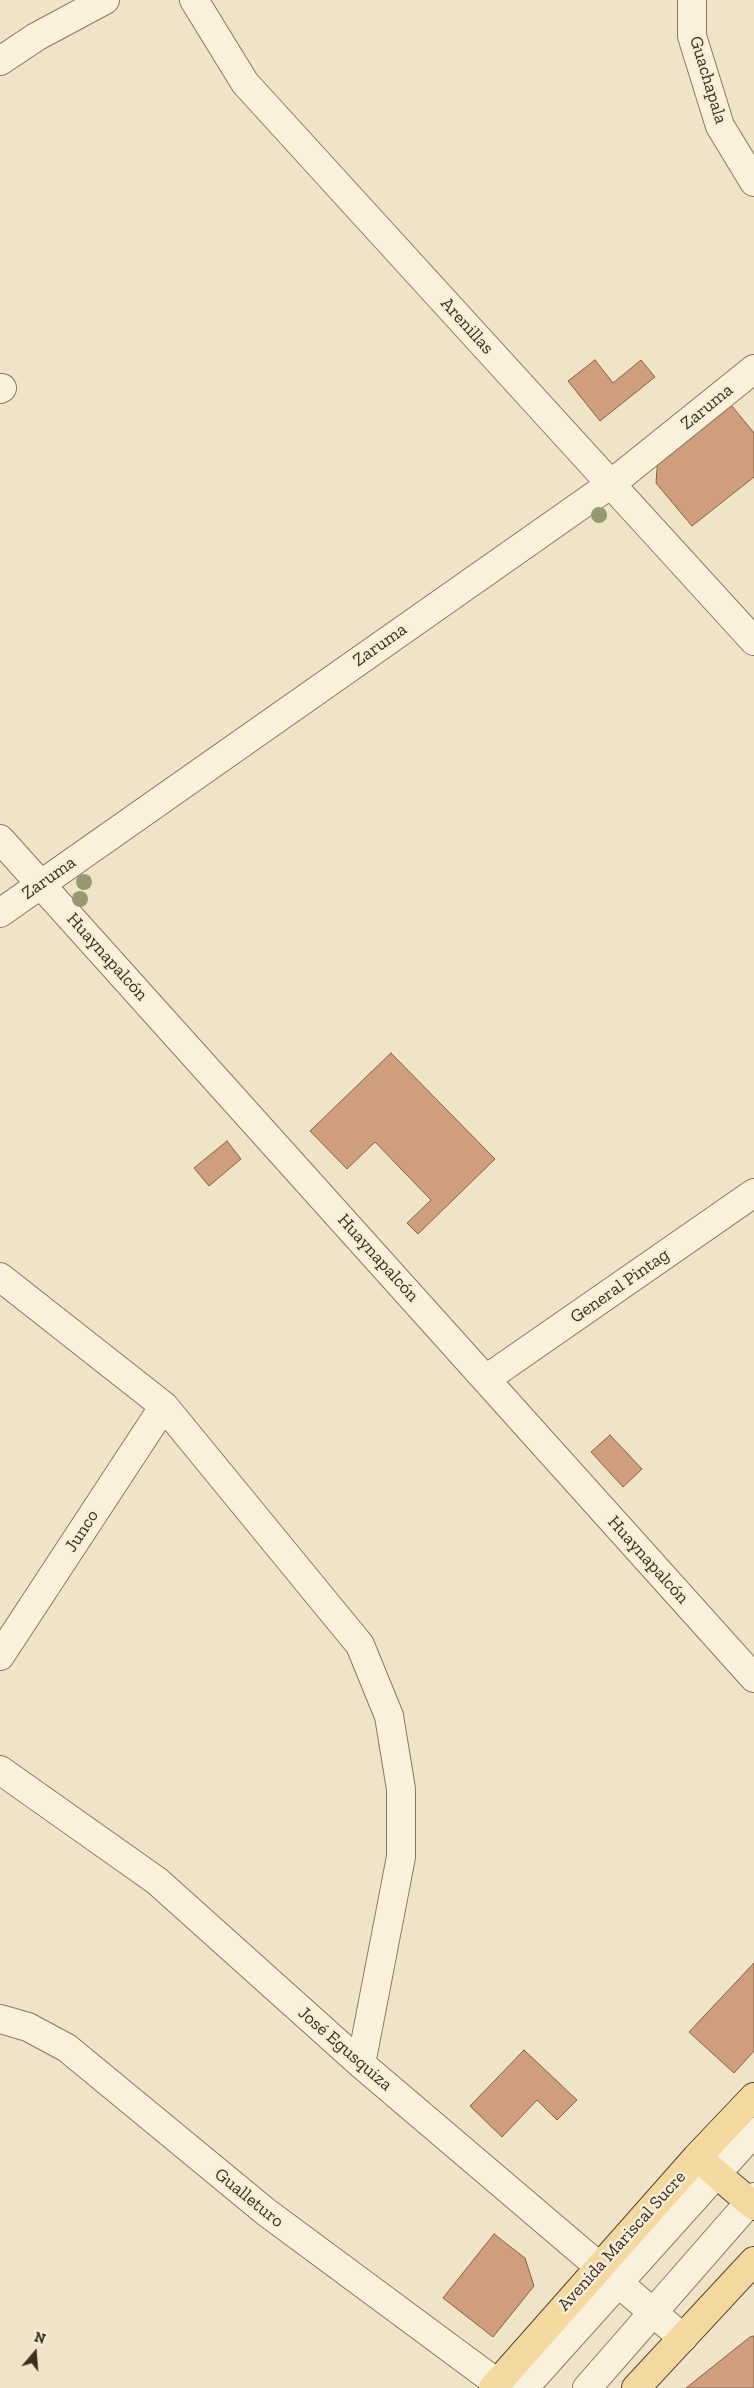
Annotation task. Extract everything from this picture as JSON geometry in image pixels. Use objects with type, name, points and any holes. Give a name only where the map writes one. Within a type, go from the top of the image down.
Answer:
[{"type":"main road","name":"Avenida Mariscal Sucre","points":[[495,2385],[607,2276],[706,2165],[752,2103]]},
{"type":"main road","points":[[706,2165],[753,2201]]},
{"type":"main road","points":[[636,2388],[754,2261]]},
{"type":"main road","points":[[720,2299],[754,2289]]},
{"type":"street","points":[[0,61],[36,37],[106,0]]},
{"type":"street","name":"Arenillas","points":[[194,0],[245,83],[754,640]]},
{"type":"street","name":"Guachapala","points":[[692,0],[692,36],[720,126],[754,182]]},
{"type":"street","name":"Zaruma","points":[[0,913],[611,484],[754,369]]},
{"type":"street","name":"Huaynapalcón","points":[[0,839],[754,1678]]},
{"type":"street","name":"General Pintag","points":[[486,1379],[754,1193]]},
{"type":"street","points":[[0,1277],[164,1406],[360,1645],[388,1716],[401,1789],[401,1857],[361,2064]]},
{"type":"street","name":"Junco","points":[[0,1656],[164,1406]]},
{"type":"street","name":"José Egusquiza","points":[[0,1770],[156,1881],[361,2064],[607,2276],[683,2338]]},
{"type":"street","name":"Gualleturo","points":[[0,2019],[28,2027],[67,2048],[266,2212],[495,2385]]},
{"type":"street","points":[[706,2165],[754,2132]]},
{"type":"street","points":[[587,2388],[753,2201]]},
{"type":"street","points":[[524,2388],[607,2276]]},
{"type":"building","points":[[595,360],[613,383],[641,360],[655,377],[600,421],[568,381]]},
{"type":"building","points":[[727,400],[754,433],[754,477],[692,526],[656,483],[658,456]]},
{"type":"building","points":[[391,1053],[495,1159],[418,1234],[407,1223],[431,1200],[375,1142],[347,1169],[310,1131]]},
{"type":"building","points":[[227,1141],[241,1159],[209,1186],[194,1168]]},
{"type":"building","points":[[610,1435],[642,1469],[623,1487],[591,1452]]},
{"type":"building","points":[[754,1963],[754,2051],[734,2073],[689,2032]]},
{"type":"building","points":[[524,2050],[577,2100],[557,2120],[537,2100],[502,2137],[470,2106]]},
{"type":"building","points":[[494,2234],[525,2258],[534,2286],[493,2337],[443,2298]]},
{"type":"building","points":[[754,2336],[754,2388],[686,2388],[750,2337]]}]
